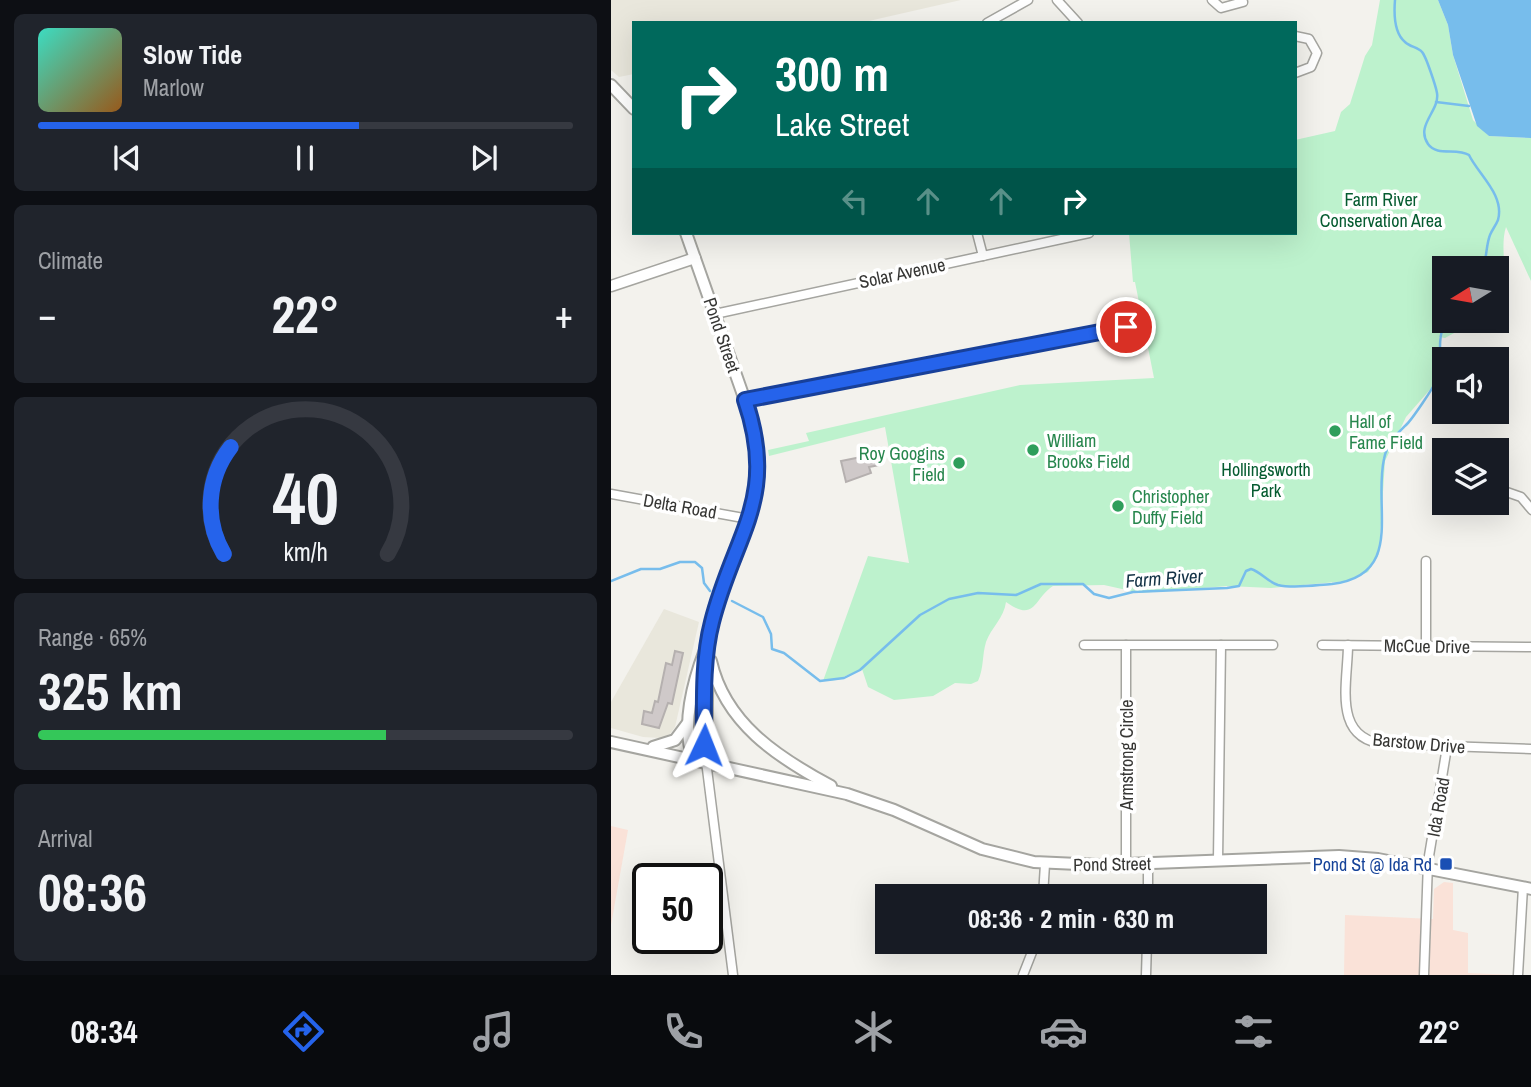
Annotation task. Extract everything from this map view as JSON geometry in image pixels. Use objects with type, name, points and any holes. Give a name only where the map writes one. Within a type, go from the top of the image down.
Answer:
[{"type":"main road","points":[[611,85],[632,107]]},
{"type":"main road","name":"Pond Street","points":[[687,235],[753,425],[757,460],[756,491],[749,519],[720,595],[697,673],[690,714],[689,743],[693,758],[847,794],[894,810],[981,849],[1045,864],[1125,864],[1335,856],[1378,859],[1527,888]]},
{"type":"main road","points":[[708,640],[712,667],[719,688],[738,719],[782,756],[847,794]]},
{"type":"main road","name":"Pond Street","points":[[706,761],[708,640]]},
{"type":"main road","points":[[638,747],[658,746],[675,740],[683,731],[690,714]]},
{"type":"main road","points":[[611,742],[693,758]]},
{"type":"street","points":[[991,21],[1028,0]]},
{"type":"street","points":[[1057,0],[1076,21]]},
{"type":"street","points":[[1212,0],[1221,8],[1243,2]]},
{"type":"street","points":[[1297,36],[1309,38],[1317,53],[1311,67],[1297,72]]},
{"type":"street","points":[[978,235],[983,256]]},
{"type":"street","name":"Solar Avenue","points":[[715,314],[1080,235]]},
{"type":"street","points":[[611,286],[695,258]]},
{"type":"street","points":[[745,400],[1107,330],[1138,327]]},
{"type":"street","points":[[1509,492],[1521,496],[1531,510]]},
{"type":"street","name":"Delta Road","points":[[611,495],[749,519]]},
{"type":"street","points":[[1426,561],[1426,646]]},
{"type":"street","points":[[1084,645],[1273,645]]},
{"type":"street","name":"Armstrong Circle","points":[[1125,864],[1126,645]]},
{"type":"street","points":[[1218,860],[1221,645]]},
{"type":"street","name":"McCue Drive","points":[[1322,645],[1531,647]]},
{"type":"street","name":"Barstow Drive","points":[[1348,645],[1345,706],[1350,722],[1361,735],[1379,744],[1531,750]]},
{"type":"street","name":"Ida Road","points":[[1424,975],[1428,868],[1447,747]]},
{"type":"street","points":[[706,761],[733,975]]},
{"type":"street","points":[[1148,863],[1148,884]]},
{"type":"street","points":[[1044,884],[1045,864]]},
{"type":"street","points":[[1517,975],[1527,888]]},
{"type":"street","points":[[1023,975],[1031,954]]},
{"type":"street","points":[[1146,975],[1147,954]]},
{"type":"shaded area","points":[[611,0],[961,0],[869,21],[632,21],[632,74],[619,77],[611,70]]},
{"type":"shaded area","points":[[664,609],[699,622],[675,727],[670,734],[661,738],[643,737],[611,728],[611,702]]},
{"type":"shaded area","points":[[611,826],[628,830],[611,925]]},
{"type":"shaded area","points":[[1444,882],[1453,883],[1453,930],[1468,933],[1468,973],[1514,975],[1344,975],[1345,915],[1433,919],[1434,889]]},
{"type":"green space","points":[[1380,0],[1438,0],[1448,25],[1453,55],[1473,120],[1489,136],[1531,138],[1531,281],[1506,227],[1504,256],[1432,256],[1432,333],[1454,333],[1445,338],[1439,337],[1440,347],[1432,347],[1432,387],[1406,417],[1385,461],[1379,554],[1368,572],[1347,581],[1271,588],[1228,586],[1140,593],[1104,585],[1053,586],[1029,610],[1016,608],[1006,602],[1003,613],[986,642],[978,681],[971,684],[955,683],[933,696],[894,700],[868,687],[862,669],[836,680],[823,681],[868,556],[909,563],[885,427],[769,456],[768,450],[809,441],[806,433],[1020,385],[1154,378],[1133,282],[1129,235],[1297,235],[1297,140],[1335,131],[1341,112],[1350,104],[1365,56],[1372,45]]},
{"type":"water","points":[[1438,0],[1531,0],[1531,138],[1489,136],[1477,126],[1453,55],[1448,25]]},
{"type":"building","points":[[871,450],[877,452],[880,465],[869,467],[871,473],[846,482],[841,461],[866,456]]},
{"type":"building","points":[[675,651],[683,653],[672,704],[668,703],[659,728],[642,724],[644,711],[652,713],[655,701],[658,702],[666,663],[672,665]]},
{"type":"waterway","name":"Farm River","points":[[1395,0],[1395,16],[1401,38],[1424,55],[1437,93],[1435,106],[1424,131],[1428,144],[1437,150],[1469,155],[1498,202],[1498,220],[1491,233],[1486,256]]},
{"type":"waterway","points":[[1436,102],[1469,106]]},
{"type":"waterway","name":"Farm River","points":[[732,601],[763,617],[771,634],[772,649],[784,653],[820,681],[844,678],[860,670],[920,615],[949,599],[978,593],[1016,595],[1041,584],[1083,584],[1094,594],[1109,598],[1133,592],[1227,588],[1239,586],[1246,571],[1251,569],[1274,584],[1284,586],[1332,584],[1355,578],[1369,568],[1378,553],[1382,518],[1382,478],[1387,448],[1414,416],[1437,380],[1441,333]]},
{"type":"waterway","name":"Farm River","points":[[611,581],[641,569],[660,569],[680,562],[695,562],[702,568],[704,583],[710,591]]},
{"type":"place","name":"Hall of Fame Field","points":[[1335,431]]},
{"type":"place","name":"William Brooks Field","points":[[1033,450]]},
{"type":"place","name":"Roy Googins Field","points":[[959,463]]},
{"type":"place","name":"Christopher Duffy Field","points":[[1118,506]]},
{"type":"place","name":"Pond St @ Ida Rd","points":[[1446,864]]},
{"type":"route","points":[[704,745],[708,640],[711,625],[741,544],[756,491],[756,448],[753,425],[745,400],[764,394],[1126,327]]},
{"type":"park label","name":"Farm River Conservation Area","points":[[1381,209]]},
{"type":"park label","name":"Hollingsworth Park","points":[[1266,479]]}]
